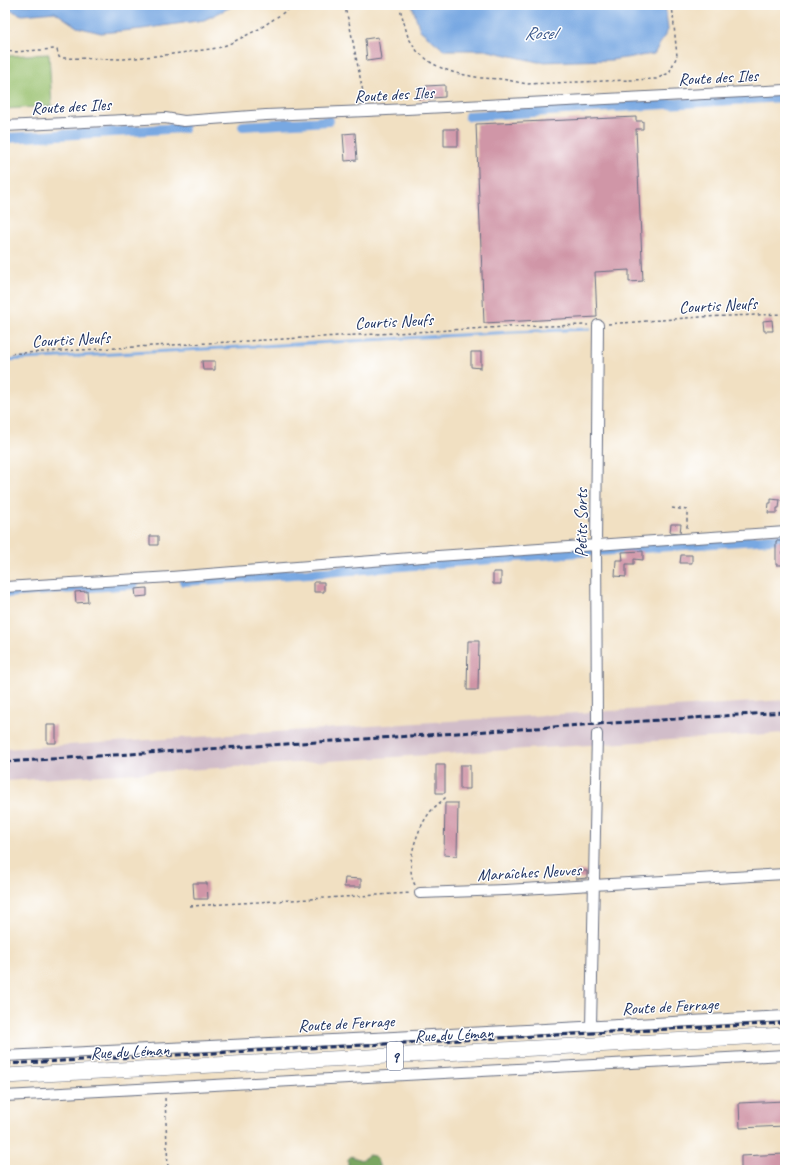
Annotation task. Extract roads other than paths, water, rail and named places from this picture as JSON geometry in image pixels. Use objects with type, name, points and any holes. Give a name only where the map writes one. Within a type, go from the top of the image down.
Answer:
[{"type":"main road","name":"Rue du Léman","points":[[5,1076],[785,1036]]},
{"type":"street","name":"Route des Iles","points":[[5,126],[164,118],[184,121],[266,115],[785,90]]},
{"type":"street","name":"Petits Sorts","points":[[597,720],[596,545],[598,325]]},
{"type":"street","points":[[5,587],[785,532]]},
{"type":"street","points":[[597,734],[594,885],[785,874]]},
{"type":"street","name":"Maraîches Neuves","points":[[420,893],[594,885],[591,1026]]},
{"type":"street","name":"Route de Ferrage","points":[[5,1056],[785,1016]]},
{"type":"street","points":[[5,1096],[785,1055]]},
{"type":"water","points":[[5,5],[235,5],[204,20],[101,33],[77,27],[55,12],[22,15],[5,8]]},
{"type":"water","name":"Rosel","points":[[412,5],[665,5],[668,30],[654,54],[611,60],[538,62],[485,50],[444,50],[420,30]]},
{"type":"waterway","points":[[616,107],[785,97]]},
{"type":"waterway","points":[[469,116],[611,107]]},
{"type":"waterway","points":[[243,126],[329,121]]},
{"type":"waterway","points":[[5,138],[184,128]]},
{"type":"waterway","points":[[5,360],[590,329]]},
{"type":"waterway","points":[[599,551],[785,538]]},
{"type":"waterway","points":[[184,581],[325,572],[593,551]]},
{"type":"waterway","points":[[5,593],[134,584]]},
{"type":"railway","points":[[5,762],[785,712]]},
{"type":"railway","points":[[5,1064],[785,1023]]}]
